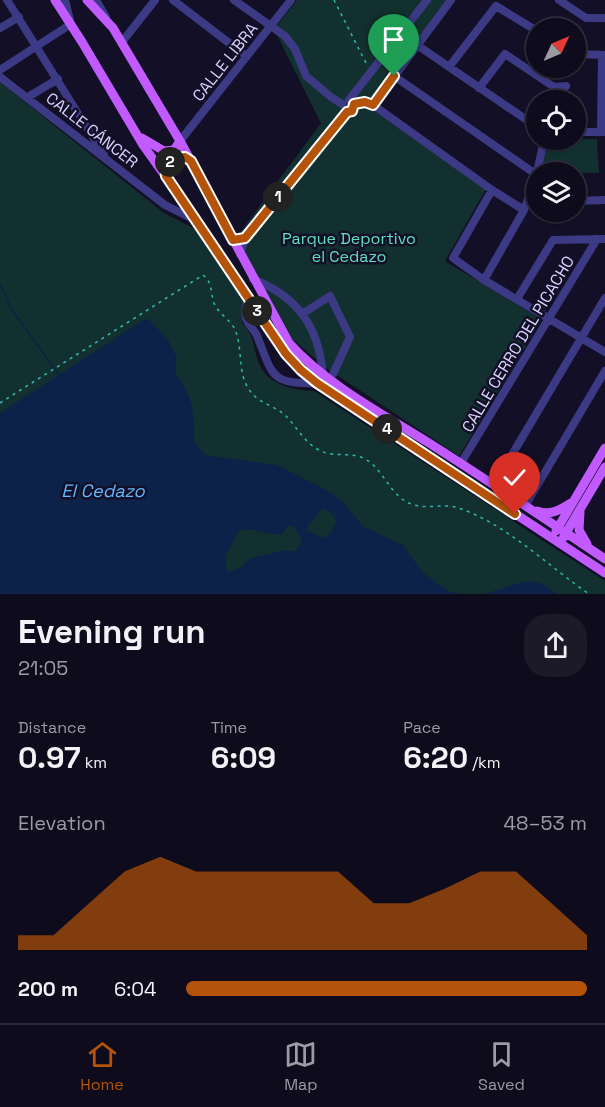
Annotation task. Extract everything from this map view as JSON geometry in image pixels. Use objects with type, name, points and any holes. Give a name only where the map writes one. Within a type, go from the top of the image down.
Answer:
[{"type":"main road","points":[[55,0],[138,135],[286,354],[301,370],[324,378],[461,463],[605,559]]},
{"type":"main road","points":[[87,0],[122,42],[180,141],[288,343],[324,378],[605,573]]},
{"type":"main road","points":[[138,135],[164,151],[174,150],[180,141]]},
{"type":"main road","points":[[166,176],[166,170],[173,159],[185,157],[191,161]]},
{"type":"main road","points":[[556,540],[577,505],[605,448]]},
{"type":"main road","points":[[526,507],[550,514],[577,505],[605,467]]},
{"type":"main road","points":[[577,505],[579,530],[592,550]]},
{"type":"street","points":[[7,0],[107,159]]},
{"type":"street","points":[[0,70],[71,24],[65,0]]},
{"type":"street","points":[[96,0],[111,26]]},
{"type":"street","points":[[122,42],[155,0]]},
{"type":"street","points":[[173,0],[246,56]]},
{"type":"street","points":[[234,0],[285,36],[294,49],[306,76],[331,97],[373,105],[492,190],[526,203]]},
{"type":"street","name":"CALLE LIBRA","points":[[180,141],[291,0]]},
{"type":"street","points":[[348,102],[427,0]]},
{"type":"street","points":[[373,105],[451,0]]},
{"type":"street","points":[[559,0],[586,18],[605,18]]},
{"type":"street","points":[[448,67],[496,6],[526,24]]},
{"type":"street","points":[[0,28],[19,17]]},
{"type":"street","points":[[404,30],[417,45],[526,120]]},
{"type":"street","points":[[479,88],[505,54],[554,87],[566,86]]},
{"type":"street","points":[[586,54],[603,55],[603,132],[586,132]]},
{"type":"street","name":"CALLE CÁNCER","points":[[0,76],[165,205],[198,222]]},
{"type":"street","points":[[394,76],[526,166]]},
{"type":"street","points":[[28,97],[58,79]]},
{"type":"street","points":[[240,254],[245,238],[347,112],[354,109],[348,102]]},
{"type":"street","points":[[492,190],[453,258],[484,280],[605,352]]},
{"type":"street","points":[[586,201],[605,200]]},
{"type":"street","points":[[484,280],[526,212]]},
{"type":"street","points":[[233,240],[245,238]]},
{"type":"street","points":[[517,299],[553,240],[601,239]]},
{"type":"street","name":"CALLE CERRO DEL PICACHO","points":[[461,463],[601,239]]},
{"type":"street","points":[[253,279],[275,288],[302,314],[310,326],[319,349],[324,378]]},
{"type":"street","points":[[248,297],[246,320],[257,335],[264,358],[272,371],[291,383],[324,378],[350,337],[330,296],[302,314]]},
{"type":"street","points":[[494,485],[605,298]]},
{"type":"street","points":[[526,507],[605,371]]},
{"type":"path","points":[[334,0],[371,73]]},
{"type":"path","points":[[0,403],[203,274],[211,283],[216,307],[235,329],[243,380],[259,399],[286,416],[307,441],[327,453],[354,454],[365,459],[376,467],[399,497],[413,505],[453,507],[498,528],[589,594]]},
{"type":"green space","name":"Parque Deportivo el Cedazo","points":[[297,0],[447,0],[367,106],[486,189],[445,261],[542,320],[459,456],[329,370],[292,339],[263,291],[236,238],[321,123],[274,29]]},
{"type":"green space","points":[[0,82],[164,213],[195,229],[219,254],[244,296],[242,323],[252,337],[258,361],[267,376],[281,385],[314,391],[605,581],[605,594],[0,594]]},
{"type":"green space","points":[[586,139],[597,139],[599,173],[586,173],[586,162],[543,162],[546,150],[586,150]]},
{"type":"water","name":"El Cedazo","points":[[147,318],[167,338],[177,358],[175,374],[186,390],[192,406],[194,442],[205,455],[277,465],[330,492],[343,502],[364,527],[403,545],[422,572],[448,591],[462,594],[0,594],[0,413]],"holes":[[[323,508],[336,520],[332,532],[324,538],[307,531],[307,527]],[[288,526],[294,527],[302,540],[295,552],[287,550],[251,558],[242,567],[227,572],[226,554],[239,531],[251,530],[282,534]]]},
{"type":"water","points":[[526,581],[541,583],[557,594],[484,594]]},
{"type":"waterway","name":"El Cedazo","points":[[0,285],[12,310],[59,375]]},
{"type":"route","points":[[394,76],[373,105],[365,102],[354,104],[354,109],[347,112],[245,238],[233,240],[191,161],[185,157],[173,159],[166,170],[166,176],[286,354],[301,370],[317,383],[515,514]]}]
